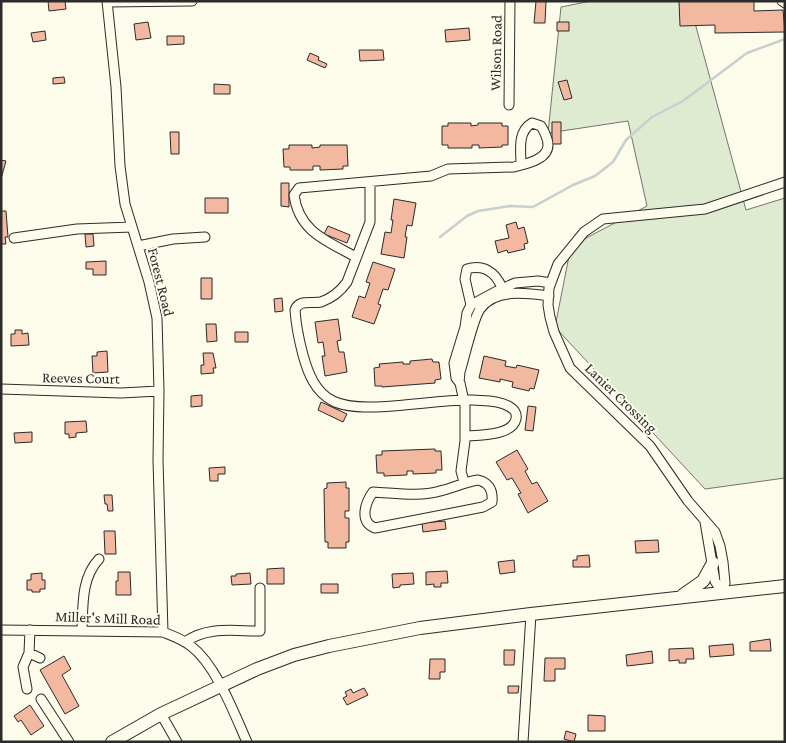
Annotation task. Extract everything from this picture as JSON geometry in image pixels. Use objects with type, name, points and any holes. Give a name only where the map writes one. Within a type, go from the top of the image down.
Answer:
[{"type":"highway","points":[[680,597],[703,581],[713,562]]},
{"type":"highway","points":[[112,742],[161,714],[275,662],[329,646],[420,628],[785,586]]},
{"type":"street","points":[[107,2],[192,1]]},
{"type":"street","name":"Wilson Road","points":[[509,105],[510,1]]},
{"type":"street","name":"Forest Road","points":[[107,2],[116,87],[120,166],[125,204],[149,282],[157,318],[160,391],[158,460],[163,632]]},
{"type":"street","points":[[356,256],[320,237],[306,225],[298,214],[294,195],[299,188],[431,176],[448,169],[514,167],[521,165],[534,161],[546,152],[548,143],[541,126],[532,123],[526,127],[521,135],[521,165]]},
{"type":"street","name":"Lanier Crossing","points":[[722,592],[725,583],[720,546],[715,532],[688,502],[650,446],[570,368],[554,332],[550,318],[549,296],[551,283],[558,264],[584,232],[603,219],[705,209],[785,182]]},
{"type":"street","points":[[370,183],[370,222],[347,282],[341,291],[321,302],[301,303],[295,310],[298,332],[310,377],[318,389],[334,401],[359,407],[464,400],[490,401],[506,405],[514,410],[517,416],[515,424],[498,433],[465,436]]},
{"type":"street","points":[[14,238],[77,229],[132,227]]},
{"type":"street","points":[[138,246],[173,239],[205,237]]},
{"type":"street","points":[[471,305],[465,279],[468,269],[485,269],[498,278],[502,288]]},
{"type":"street","points":[[464,482],[460,471],[465,436],[464,400],[456,378],[454,363],[465,327],[466,313],[471,305],[515,283],[528,281],[551,283]]},
{"type":"street","points":[[459,382],[460,372],[480,310],[489,301],[510,293],[549,296]]},
{"type":"street","name":"Reeves Court","points":[[1,389],[92,392],[160,391]]},
{"type":"street","points":[[478,480],[485,482],[490,486],[492,502],[482,507],[375,528],[370,526],[364,517],[367,500],[373,492],[426,493],[440,491],[464,482],[478,480]]},
{"type":"street","name":"Lanier Crossing","points":[[704,522],[713,562],[715,581],[722,592]]},
{"type":"street","points":[[82,631],[85,589],[93,565],[99,559]]},
{"type":"street","points":[[185,642],[195,635],[212,631],[260,631],[260,588]]},
{"type":"street","points":[[523,742],[531,614]]},
{"type":"street","name":"Miller's Mill Road","points":[[1,630],[163,632],[185,642],[193,647],[221,686],[247,742]]},
{"type":"street","points":[[27,690],[23,667],[29,652],[30,630]]},
{"type":"street","points":[[29,652],[40,658]]},
{"type":"street","points":[[41,699],[69,742]]},
{"type":"street","points":[[161,714],[177,742]]},
{"type":"green space","points":[[591,1],[689,1],[746,210],[785,198],[785,478],[705,489],[555,327],[571,246],[647,206],[628,121],[548,133],[561,7]]},
{"type":"building","points":[[48,1],[65,1],[66,9],[49,11]]},
{"type":"building","points":[[536,1],[546,1],[545,23],[534,23]]},
{"type":"building","points":[[679,1],[754,1],[754,11],[783,10],[785,32],[715,33],[715,25],[680,26]]},
{"type":"building","points":[[148,22],[151,38],[136,40],[134,24]]},
{"type":"building","points":[[557,22],[569,22],[569,31],[557,31]]},
{"type":"building","points":[[469,28],[470,40],[446,42],[445,30]]},
{"type":"building","points":[[45,31],[46,40],[33,42],[31,33]]},
{"type":"building","points":[[167,36],[184,36],[184,44],[167,45]]},
{"type":"building","points":[[359,50],[383,50],[384,60],[360,61]]},
{"type":"building","points":[[310,53],[319,57],[318,60],[327,64],[325,68],[307,60]]},
{"type":"building","points":[[64,77],[65,83],[53,84],[53,78]]},
{"type":"building","points":[[567,80],[572,98],[564,100],[558,82]]},
{"type":"building","points":[[214,84],[230,85],[230,94],[214,94]]},
{"type":"building","points":[[552,122],[561,122],[561,144],[552,144]]},
{"type":"building","points":[[448,123],[471,123],[471,126],[478,125],[478,123],[502,123],[502,126],[508,126],[508,145],[479,148],[479,145],[472,145],[472,148],[448,148],[448,145],[442,145],[442,126],[448,126]]},
{"type":"building","points":[[170,132],[179,132],[179,154],[171,154]]},
{"type":"building","points":[[289,145],[312,145],[312,148],[320,147],[320,145],[347,145],[348,166],[343,166],[343,169],[320,170],[320,166],[313,166],[313,170],[290,170],[290,167],[284,167],[283,149],[289,149]]},
{"type":"building","points":[[1,160],[6,161],[1,179]]},
{"type":"building","points":[[281,183],[289,183],[289,207],[281,206]]},
{"type":"building","points":[[205,198],[228,198],[228,213],[205,213]]},
{"type":"building","points":[[394,199],[416,203],[412,226],[407,225],[404,258],[381,254],[385,232],[391,233]]},
{"type":"building","points":[[1,211],[6,211],[8,237],[5,237],[6,244],[1,244]]},
{"type":"building","points":[[516,222],[518,229],[524,227],[528,243],[524,244],[525,249],[508,253],[507,250],[498,253],[495,241],[509,238],[506,225]]},
{"type":"building","points":[[328,226],[350,235],[347,243],[324,234]]},
{"type":"building","points":[[85,234],[93,234],[94,246],[86,247]]},
{"type":"building","points":[[106,261],[106,275],[93,275],[93,269],[86,269],[86,262]]},
{"type":"building","points":[[373,262],[395,269],[388,290],[383,289],[378,304],[381,305],[374,324],[352,317],[359,296],[365,298],[370,283],[366,282]]},
{"type":"building","points":[[201,278],[212,278],[212,299],[201,299]]},
{"type":"building","points":[[282,298],[283,311],[275,312],[274,299]]},
{"type":"building","points":[[338,319],[341,340],[337,341],[339,352],[344,352],[347,372],[325,376],[322,356],[325,356],[323,342],[318,343],[315,322]]},
{"type":"building","points":[[206,324],[216,324],[217,341],[207,342]]},
{"type":"building","points":[[15,330],[22,330],[22,334],[28,333],[29,345],[11,346],[11,334],[15,334]]},
{"type":"building","points":[[235,332],[248,332],[248,342],[235,342]]},
{"type":"building","points":[[107,351],[108,372],[93,373],[92,356],[97,356],[97,352]]},
{"type":"building","points":[[203,353],[213,353],[216,368],[213,368],[214,373],[201,374],[201,365],[204,365]]},
{"type":"building","points":[[484,356],[506,361],[505,366],[516,368],[517,365],[539,370],[534,389],[530,388],[529,391],[512,387],[513,382],[500,379],[500,382],[479,378]]},
{"type":"building","points":[[432,359],[433,362],[439,362],[441,379],[435,380],[435,383],[375,386],[374,368],[380,367],[379,364],[403,362],[403,364],[410,364],[410,361]]},
{"type":"building","points":[[202,395],[202,406],[191,407],[191,396]]},
{"type":"building","points":[[321,402],[347,414],[343,422],[318,410]]},
{"type":"building","points":[[528,406],[536,407],[533,431],[525,430]]},
{"type":"building","points":[[86,421],[87,432],[76,433],[76,437],[69,438],[69,434],[65,434],[65,422]]},
{"type":"building","points":[[32,432],[32,442],[15,443],[14,433]]},
{"type":"building","points":[[435,449],[435,451],[441,451],[442,470],[436,470],[436,473],[413,474],[413,471],[407,471],[407,475],[384,476],[384,473],[377,473],[376,455],[382,455],[382,451]]},
{"type":"building","points":[[517,450],[528,469],[525,471],[532,484],[537,482],[548,501],[528,513],[518,494],[521,493],[512,478],[507,480],[496,462]]},
{"type":"building","points":[[225,467],[225,474],[218,474],[218,481],[210,481],[209,468]]},
{"type":"building","points":[[346,482],[346,488],[349,488],[349,511],[345,511],[345,518],[349,518],[349,542],[346,542],[346,548],[328,548],[328,542],[325,542],[324,489],[327,488],[327,483]]},
{"type":"building","points":[[104,495],[112,495],[113,511],[108,511]]},
{"type":"building","points":[[445,521],[446,529],[423,532],[422,523]]},
{"type":"building","points":[[104,531],[115,531],[116,554],[105,554]]},
{"type":"building","points":[[658,540],[659,552],[636,553],[635,541]]},
{"type":"building","points":[[589,555],[590,567],[573,567],[573,560],[577,560],[577,556]]},
{"type":"building","points":[[514,560],[515,572],[500,574],[498,562]]},
{"type":"building","points":[[284,568],[284,584],[267,584],[267,569]]},
{"type":"building","points":[[447,571],[448,583],[441,583],[441,587],[434,587],[434,584],[426,585],[426,572]]},
{"type":"building","points":[[118,572],[130,572],[131,595],[116,595]]},
{"type":"building","points":[[42,573],[42,580],[45,580],[45,589],[40,589],[40,592],[27,590],[27,580],[31,580],[31,574]]},
{"type":"building","points":[[250,573],[251,584],[232,585],[231,576]]},
{"type":"building","points":[[413,573],[414,584],[400,585],[400,587],[393,588],[392,574]]},
{"type":"building","points":[[321,584],[338,584],[338,593],[321,593]]},
{"type":"building","points":[[770,639],[771,651],[750,651],[750,642]]},
{"type":"building","points":[[733,644],[734,655],[710,657],[709,646]]},
{"type":"building","points":[[693,648],[694,659],[686,659],[686,663],[679,663],[679,660],[669,661],[669,649]]},
{"type":"building","points":[[504,650],[515,650],[514,665],[504,665]]},
{"type":"building","points":[[652,651],[653,663],[627,666],[626,655]]},
{"type":"building","points":[[64,656],[71,669],[62,675],[79,706],[65,714],[40,670]]},
{"type":"building","points":[[545,658],[565,658],[565,669],[555,669],[555,681],[544,681]]},
{"type":"building","points":[[430,659],[445,659],[445,672],[440,672],[440,679],[429,679]]},
{"type":"building","points":[[508,686],[519,686],[518,693],[508,693]]},
{"type":"building","points":[[364,688],[368,695],[347,705],[343,698],[347,696],[345,692],[351,689],[353,693]]},
{"type":"building","points":[[30,705],[44,726],[31,735],[21,720],[18,722],[14,716]]},
{"type":"building","points":[[588,715],[605,716],[605,731],[588,731]]},
{"type":"building","points":[[566,731],[576,734],[574,742],[564,739]]},
{"type":"waterway","points":[[440,237],[467,216],[478,211],[510,206],[533,207],[573,185],[595,176],[613,162],[626,140],[652,117],[683,101],[747,53],[785,39]]}]
